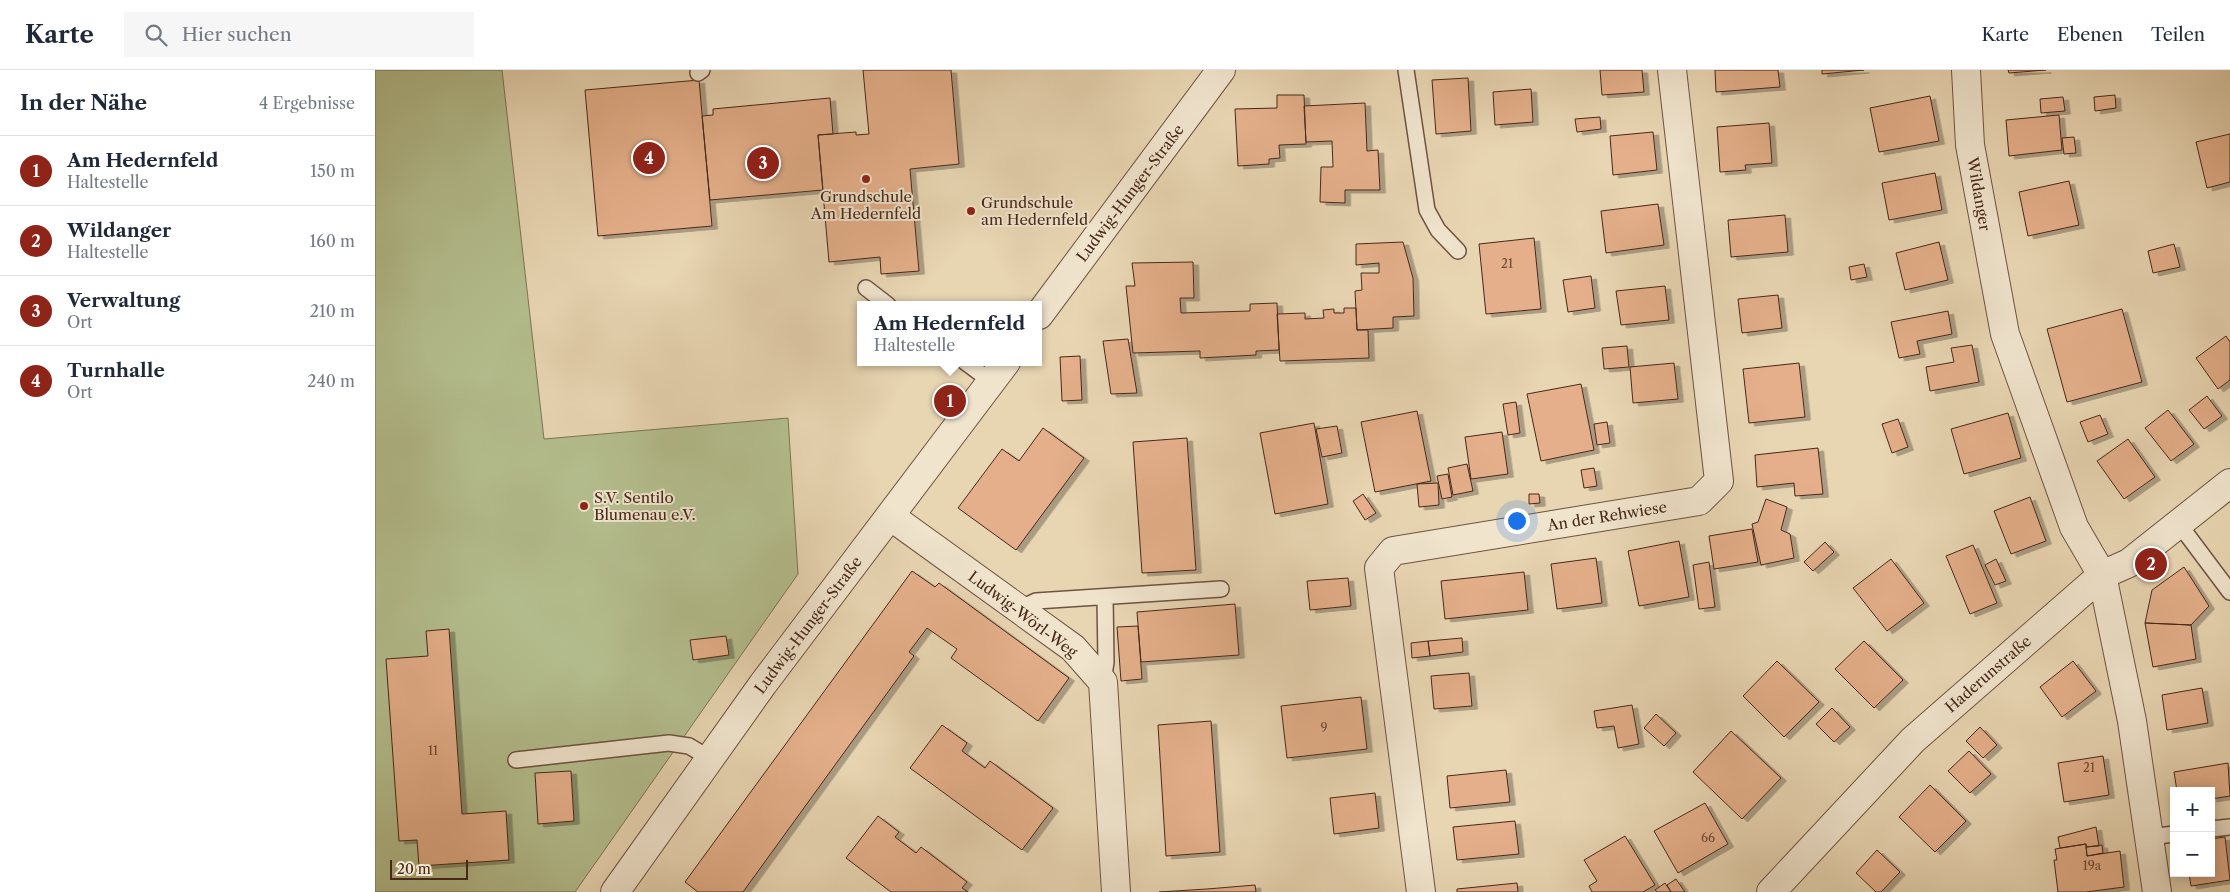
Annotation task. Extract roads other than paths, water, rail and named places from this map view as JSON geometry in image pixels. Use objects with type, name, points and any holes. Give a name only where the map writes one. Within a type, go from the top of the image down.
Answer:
[{"type":"street","name":"Ludwig-Hunger-Straße","points":[[1042,311],[1221,70]]},
{"type":"street","name":"An der Rehwiese","points":[[1421,892],[1379,568],[1393,551],[1699,501],[1719,481],[1672,70]]},
{"type":"street","name":"Wildanger","points":[[1965,70],[1970,145],[2005,334],[2074,527],[2102,574],[2132,721],[2162,835],[2157,892]]},
{"type":"street","name":"Ludwig-Hunger-Straße","points":[[615,892],[709,758],[999,372]]},
{"type":"street","name":"Haderunstraße","points":[[1771,892],[1913,740],[2102,574],[2129,563],[2230,484]]},
{"type":"street","name":"Ludwig-Wörl-Weg","points":[[890,516],[1073,648],[1103,682]]},
{"type":"street","points":[[1103,682],[1116,892]]},
{"type":"lane","points":[[1406,70],[1427,210],[1438,230],[1458,251]]},
{"type":"lane","points":[[866,288],[883,301]]},
{"type":"lane","points":[[979,366],[999,372]]},
{"type":"lane","points":[[2179,524],[2230,592]]},
{"type":"lane","points":[[1019,609],[1036,600],[1221,589]]},
{"type":"lane","points":[[1103,682],[1106,662],[1105,597]]},
{"type":"lane","points":[[516,760],[669,744],[689,746],[709,758]]},
{"type":"lane","points":[[2215,829],[2230,827]]},
{"type":"place","name":"Turnhalle","points":[[649,158]]},
{"type":"place","name":"Verwaltung","points":[[763,163]]},
{"type":"place","name":"Grundschule Am Hedernfeld","points":[[866,179]]},
{"type":"place","name":"Grundschule am Hedernfeld","points":[[971,211]]},
{"type":"place","name":"Am Hedernfeld","points":[[950,401]]},
{"type":"place","name":"S.V. Sentilo Blumenau e.V.","points":[[584,506]]},
{"type":"place","name":"Wildanger","points":[[2151,564]]}]
